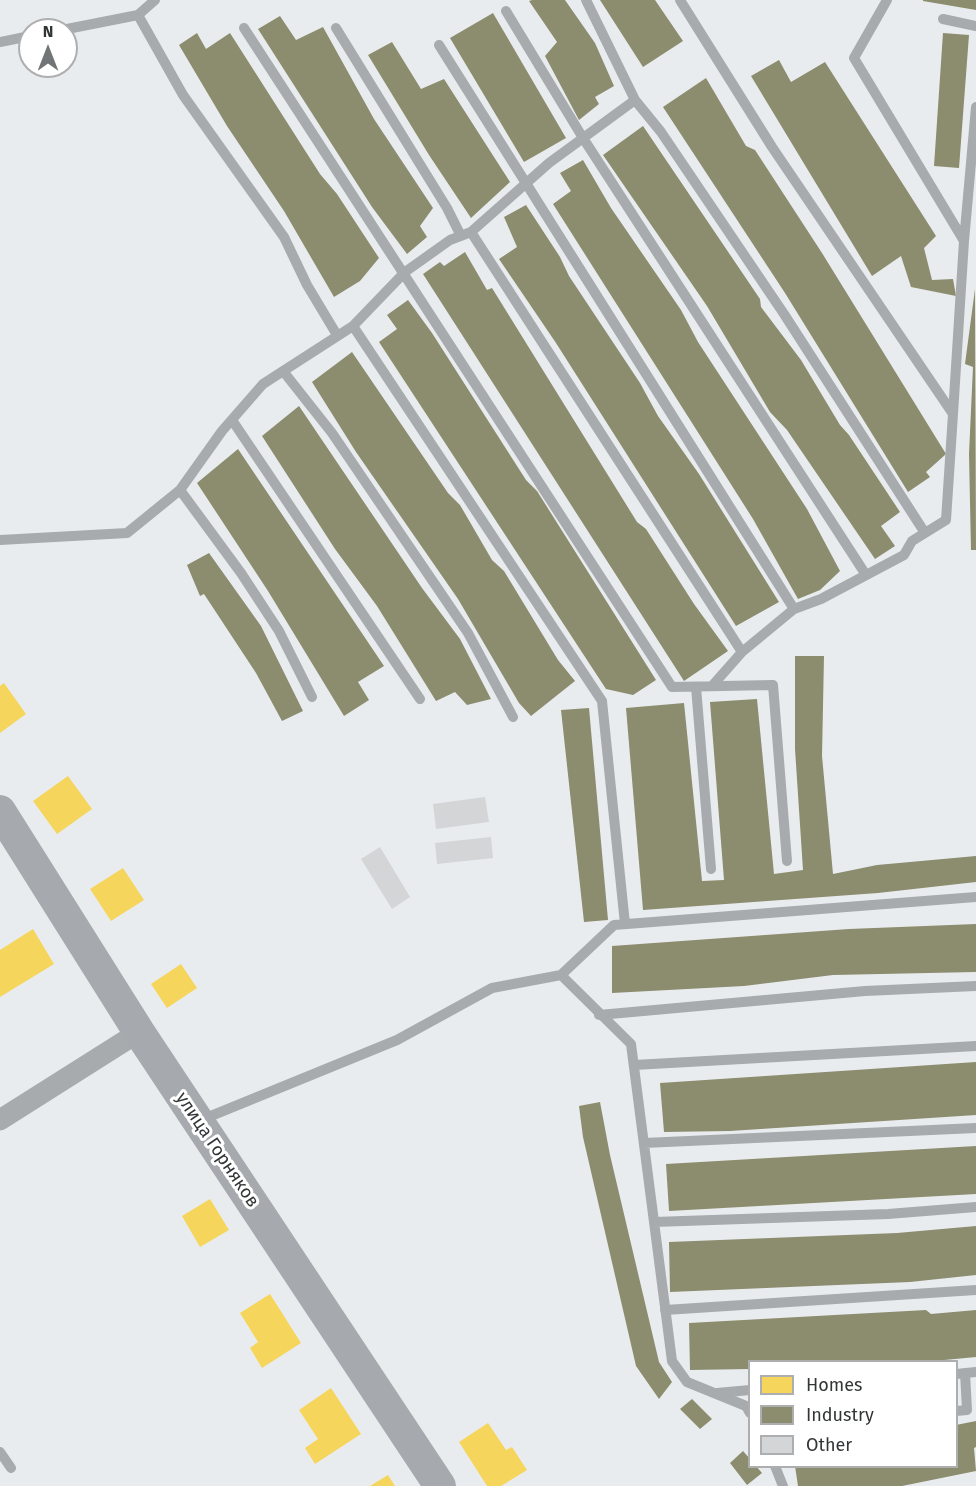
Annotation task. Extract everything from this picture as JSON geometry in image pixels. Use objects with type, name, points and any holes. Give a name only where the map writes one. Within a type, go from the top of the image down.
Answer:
[{"type":"street","name":"улица Горняков","points":[[0,811],[198,1121],[440,1486]]},
{"type":"street","points":[[0,1120],[140,1032]]},
{"type":"lane","points":[[78,27],[138,15],[155,0]]},
{"type":"lane","points":[[586,0],[635,100],[661,132],[771,295],[925,533]]},
{"type":"lane","points":[[680,0],[772,147],[953,414]]},
{"type":"lane","points":[[887,0],[854,58],[964,241]]},
{"type":"lane","points":[[506,11],[583,138],[866,575]]},
{"type":"lane","points":[[138,15],[183,95],[284,237],[307,285],[337,335]]},
{"type":"lane","points":[[943,19],[976,26]]},
{"type":"lane","points":[[244,28],[672,687],[773,685],[787,861]]},
{"type":"lane","points":[[336,28],[447,208],[742,652]]},
{"type":"lane","points":[[0,42],[18,38]]},
{"type":"lane","points":[[440,45],[794,609]]},
{"type":"lane","points":[[0,540],[127,533],[180,490],[232,420],[263,384],[353,326],[405,273],[450,240],[466,234],[527,182],[635,100]]},
{"type":"lane","points":[[712,686],[742,652],[794,609],[904,555],[912,541],[946,520],[964,241],[976,106]]},
{"type":"lane","points":[[353,326],[602,701],[625,924]]},
{"type":"lane","points":[[283,371],[332,433],[468,633],[513,717]]},
{"type":"lane","points":[[232,420],[420,699]]},
{"type":"lane","points":[[180,490],[279,631],[312,697]]},
{"type":"lane","points":[[696,687],[711,869]]},
{"type":"lane","points":[[198,1121],[397,1040],[492,988],[561,975],[615,925],[976,897]]},
{"type":"lane","points":[[561,975],[599,1015],[631,1044],[672,1361],[687,1382],[746,1406],[748,1410]]},
{"type":"lane","points":[[599,1015],[865,991],[976,986]]},
{"type":"lane","points":[[634,1065],[976,1046]]},
{"type":"lane","points":[[644,1143],[976,1128]]},
{"type":"lane","points":[[654,1222],[888,1214],[976,1207]]},
{"type":"lane","points":[[665,1310],[976,1290]]},
{"type":"lane","points":[[958,1411],[967,1410],[966,1373]]},
{"type":"lane","points":[[714,1393],[748,1390]]},
{"type":"lane","points":[[0,1452],[11,1468]]},
{"type":"lane","points":[[775,1468],[783,1486]]},
{"type":"building: Homes","points":[[4,683],[26,714],[0,733],[0,686]]},
{"type":"building: Homes","points":[[68,776],[92,809],[57,834],[33,801]]},
{"type":"building: Homes","points":[[123,868],[144,900],[111,921],[90,889]]},
{"type":"building: Homes","points":[[33,929],[54,964],[0,997],[0,950]]},
{"type":"building: Homes","points":[[181,964],[197,988],[167,1008],[151,984]]},
{"type":"building: Homes","points":[[210,1199],[229,1230],[200,1247],[182,1216]]},
{"type":"building: Homes","points":[[270,1294],[301,1343],[262,1368],[250,1348],[258,1342],[240,1313]]},
{"type":"building: Homes","points":[[331,1388],[361,1434],[315,1464],[305,1448],[318,1439],[299,1410]]},
{"type":"building: Homes","points":[[488,1423],[506,1450],[512,1447],[527,1470],[501,1486],[487,1486],[459,1442]]},
{"type":"building: Homes","points":[[388,1475],[395,1486],[370,1486]]},
{"type":"building: Industry","points":[[565,0],[595,43],[614,86],[595,97],[599,104],[579,120],[545,56],[557,42],[529,1]]},
{"type":"building: Industry","points":[[600,0],[655,0],[683,41],[643,67]]},
{"type":"building: Industry","points":[[976,0],[976,10],[923,1]]},
{"type":"building: Industry","points":[[493,13],[566,138],[524,162],[450,38]]},
{"type":"building: Industry","points":[[280,16],[296,40],[323,27],[374,119],[433,208],[420,226],[427,237],[407,254],[372,207],[258,29]]},
{"type":"building: Industry","points":[[197,33],[206,49],[230,33],[320,174],[337,194],[379,258],[360,281],[334,297],[284,211],[227,126],[179,45]]},
{"type":"building: Industry","points":[[943,33],[969,35],[959,168],[934,166]]},
{"type":"building: Industry","points":[[392,42],[421,89],[444,79],[510,182],[471,218],[429,155],[368,55]]},
{"type":"building: Industry","points":[[779,60],[791,82],[825,62],[936,236],[924,248],[932,280],[953,279],[956,296],[911,287],[901,256],[872,276],[751,76]]},
{"type":"building: Industry","points":[[706,78],[746,146],[755,150],[822,253],[946,454],[926,472],[930,477],[908,492],[785,293],[663,107]]},
{"type":"building: Industry","points":[[643,126],[760,299],[761,307],[801,360],[840,425],[900,512],[881,526],[895,546],[875,559],[787,430],[770,412],[707,306],[603,155]]},
{"type":"building: Industry","points":[[583,160],[611,208],[681,310],[698,342],[807,509],[840,571],[820,590],[798,599],[753,519],[553,204],[571,191],[560,173]]},
{"type":"building: Industry","points":[[526,205],[560,257],[569,276],[640,383],[658,416],[699,474],[779,602],[736,626],[556,343],[499,259],[517,247],[504,217]]},
{"type":"building: Industry","points":[[465,252],[487,290],[492,288],[637,522],[646,529],[694,604],[728,651],[684,681],[423,274],[440,262],[444,266]]},
{"type":"building: Industry","points":[[975,289],[976,550],[971,550],[969,454],[973,367],[965,364]]},
{"type":"building: Industry","points":[[408,300],[432,333],[526,480],[537,491],[656,680],[633,695],[606,689],[379,342],[397,329],[387,315]]},
{"type":"building: Industry","points":[[352,352],[448,493],[460,505],[492,560],[504,571],[558,660],[575,681],[531,716],[519,703],[458,599],[356,452],[312,382]]},
{"type":"building: Industry","points":[[299,406],[422,588],[460,639],[491,699],[467,705],[455,692],[436,701],[377,606],[335,549],[262,436]]},
{"type":"building: Industry","points":[[238,449],[384,666],[358,682],[369,700],[344,716],[268,591],[197,483]]},
{"type":"building: Industry","points":[[209,553],[261,626],[303,711],[282,721],[256,673],[204,594],[200,596],[187,565]]},
{"type":"building: Industry","points":[[795,656],[824,656],[822,756],[833,874],[877,865],[976,856],[976,882],[878,893],[643,910],[626,708],[684,703],[702,881],[724,880],[710,702],[757,699],[774,874],[803,870],[795,749]]},
{"type":"building: Industry","points":[[589,708],[608,920],[584,922],[561,710]]},
{"type":"building: Industry","points":[[976,924],[976,972],[833,975],[744,986],[612,993],[612,946],[849,929]]},
{"type":"building: Industry","points":[[976,1062],[976,1115],[730,1131],[664,1132],[660,1083]]},
{"type":"building: Industry","points":[[600,1102],[610,1155],[659,1362],[672,1382],[659,1399],[636,1366],[583,1137],[579,1106]]},
{"type":"building: Industry","points":[[976,1146],[976,1194],[669,1211],[666,1164]]},
{"type":"building: Industry","points":[[976,1226],[976,1275],[910,1282],[670,1292],[669,1242],[897,1233]]},
{"type":"building: Industry","points":[[926,1310],[931,1314],[976,1310],[976,1357],[944,1360],[748,1360],[748,1369],[690,1370],[689,1323]]},
{"type":"building: Industry","points":[[692,1399],[712,1419],[700,1429],[680,1409]]},
{"type":"building: Industry","points":[[976,1421],[976,1447],[974,1448],[976,1471],[902,1486],[798,1486],[795,1468],[958,1468],[958,1425]]},
{"type":"building: Industry","points":[[743,1451],[748,1457],[748,1468],[758,1468],[762,1473],[747,1485],[730,1463]]},
{"type":"building: Other","points":[[485,797],[489,822],[436,829],[433,804]]},
{"type":"building: Other","points":[[491,837],[493,858],[437,864],[435,843]]},
{"type":"building: Other","points":[[380,847],[410,897],[392,909],[361,859]]}]
